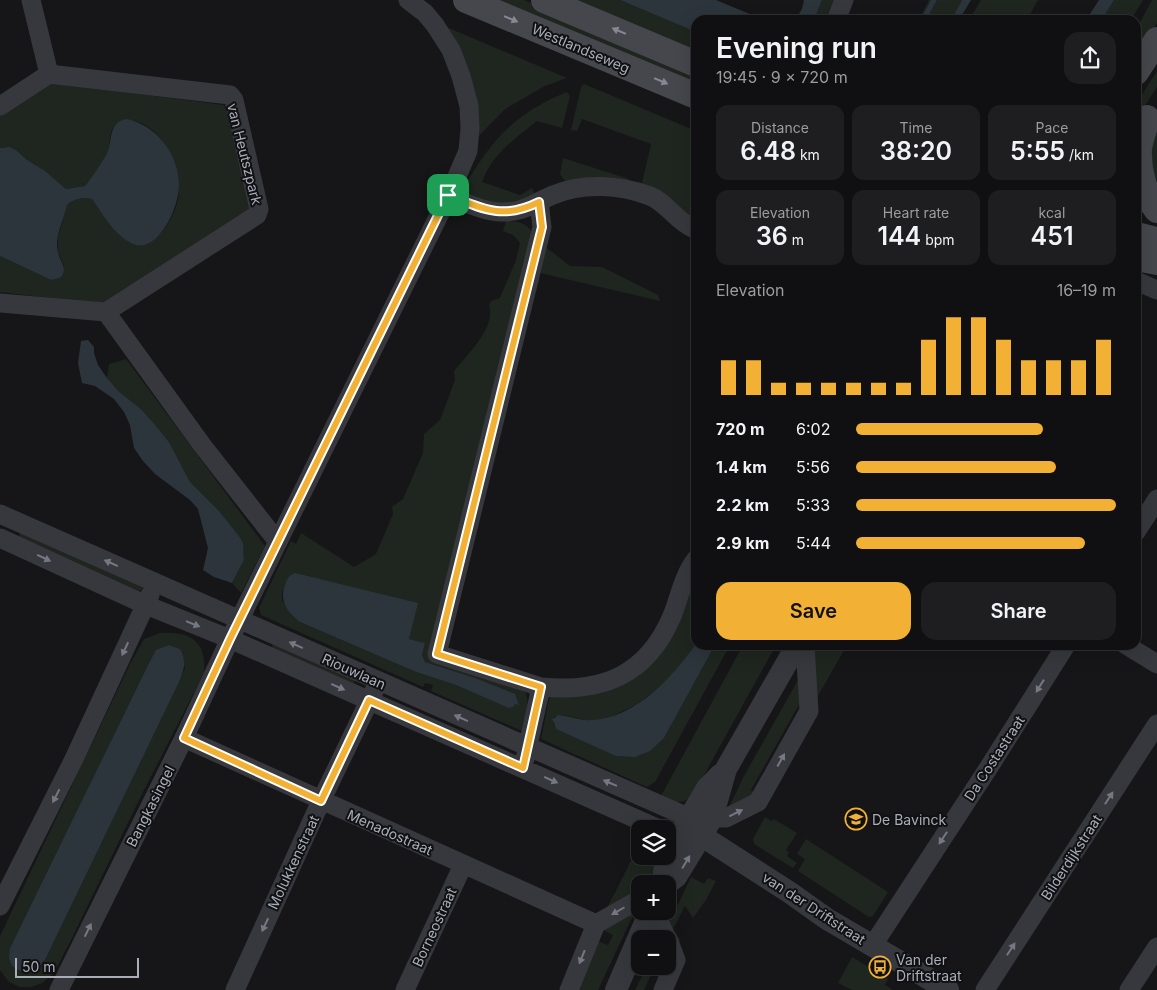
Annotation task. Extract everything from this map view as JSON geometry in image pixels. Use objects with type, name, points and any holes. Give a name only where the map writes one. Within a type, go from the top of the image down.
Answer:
[{"type":"main road","name":"Westlandseweg","points":[[466,0],[691,94]]},
{"type":"main road","points":[[544,0],[691,62]]},
{"type":"main road","points":[[1141,64],[1157,40]]},
{"type":"main road","points":[[1141,141],[1147,119]]},
{"type":"main road","points":[[1141,175],[1148,194],[1157,210]]},
{"type":"main road","points":[[1141,236],[1157,240]]},
{"type":"main road","points":[[1141,259],[1157,262]]},
{"type":"street","points":[[0,106],[49,74],[31,0]]},
{"type":"street","name":"Bangkasingel","points":[[59,990],[184,738],[239,620],[468,151],[469,106],[461,76],[451,50],[425,13],[408,0]]},
{"type":"street","points":[[838,15],[844,0]]},
{"type":"street","name":"van Heutszpark","points":[[49,74],[230,95],[234,100],[259,209],[257,215],[106,312]]},
{"type":"street","points":[[448,195],[498,212],[524,210],[554,194],[574,188],[596,186],[616,188],[652,197],[691,227]]},
{"type":"street","points":[[539,202],[542,227],[437,654],[541,687],[584,688],[606,683],[634,667],[654,649],[665,632],[691,565]]},
{"type":"street","points":[[1141,283],[1157,290]]},
{"type":"street","points":[[0,303],[106,312],[202,445],[278,542]]},
{"type":"street","points":[[1141,524],[1157,499]]},
{"type":"street","points":[[1,540],[6,517]]},
{"type":"street","name":"Riouwlaan","points":[[6,517],[701,824]]},
{"type":"street","name":"Riouwlaan","points":[[1,540],[639,820]]},
{"type":"street","points":[[0,906],[6,877],[74,759],[156,583]]},
{"type":"street","points":[[676,877],[701,824],[707,788],[726,769],[793,650]]},
{"type":"street","points":[[676,831],[726,818],[758,802],[809,711],[806,650]]},
{"type":"street","name":"Da Costastraat","points":[[873,945],[1063,650]]},
{"type":"street","points":[[1134,650],[1157,664]]},
{"type":"street","name":"Molukkenstraat","points":[[235,990],[321,801],[379,681]]},
{"type":"street","points":[[523,768],[541,687]]},
{"type":"street","name":"Bilderdijkstraat","points":[[985,990],[1157,724]]},
{"type":"street","name":"Menadostraat","points":[[184,738],[596,924]]},
{"type":"street","name":"van der Driftstraat","points":[[701,824],[827,919],[948,990]]},
{"type":"street","name":"Borneostraat","points":[[405,990],[463,865]]},
{"type":"street","points":[[568,990],[596,924],[631,904]]},
{"type":"street","points":[[616,990],[646,920]]},
{"type":"street","points":[[1129,990],[1155,955]]},
{"type":"street","points":[[663,990],[670,975]]},
{"type":"shaded area","points":[[492,0],[524,0],[691,70],[691,83]]},
{"type":"shaded area","points":[[572,0],[620,0],[691,30],[691,48]]},
{"type":"shaded area","points":[[620,0],[716,0],[752,15],[691,15],[691,30]]},
{"type":"shaded area","points":[[804,0],[822,0],[816,15],[798,15]]},
{"type":"shaded area","points":[[822,0],[834,0],[827,15],[816,15]]},
{"type":"shaded area","points":[[929,0],[962,0],[954,15],[922,15]]},
{"type":"shaded area","points":[[962,0],[971,0],[962,15],[954,15]]},
{"type":"shaded area","points":[[981,0],[1038,0],[1030,15],[972,15]]},
{"type":"shaded area","points":[[1099,0],[1114,0],[1105,15],[1089,15]]},
{"type":"shaded area","points":[[1114,0],[1143,0],[1134,15],[1105,15]]},
{"type":"shaded area","points":[[1152,0],[1157,0],[1157,23],[1141,47],[1141,21]]},
{"type":"shaded area","points":[[444,26],[567,78],[545,86],[505,109],[477,138]]},
{"type":"shaded area","points":[[1157,71],[1157,87],[1141,111],[1141,96]]},
{"type":"shaded area","points":[[48,83],[224,105],[228,114],[250,209],[107,302],[100,304],[0,292],[0,256],[51,280],[60,278],[64,271],[64,266],[58,252],[58,237],[67,205],[72,201],[82,198],[92,199],[108,222],[123,238],[138,245],[147,244],[163,231],[174,212],[179,194],[171,160],[163,141],[152,130],[142,123],[135,121],[124,120],[112,129],[106,156],[85,186],[66,189],[16,150],[0,148],[0,115]]},
{"type":"shaded area","points":[[584,84],[691,129],[691,219],[641,187],[651,144],[582,119],[577,131],[571,130],[581,87]]},
{"type":"shaded area","points":[[567,92],[570,96],[562,128],[537,121],[498,155],[486,172],[482,182],[520,195],[532,188],[536,197],[499,205],[467,194],[463,189],[473,172],[506,130],[533,109]]},
{"type":"shaded area","points":[[127,119],[148,128],[157,135],[165,143],[175,163],[178,175],[178,195],[171,217],[157,237],[149,243],[139,245],[129,242],[113,228],[92,199],[82,198],[72,201],[67,205],[60,228],[57,246],[64,271],[60,278],[51,280],[0,256],[0,148],[9,147],[16,150],[66,189],[85,186],[108,152],[113,129],[116,124]]},
{"type":"shaded area","points":[[1157,120],[1157,185],[1151,187],[1150,133]]},
{"type":"shaded area","points":[[563,158],[629,179],[626,183],[570,183],[564,180],[560,174]]},
{"type":"shaded area","points":[[506,221],[510,221],[524,224],[532,232],[432,644],[523,687],[526,692],[527,703],[522,731],[431,691],[433,685],[425,683],[423,687],[261,615],[259,608],[291,541],[296,544],[301,533],[354,567],[376,554],[393,514],[392,507],[403,499],[423,453],[424,434],[440,420],[455,380],[454,371],[473,349],[485,331],[489,322],[489,305],[491,301],[500,298],[516,260],[520,243],[513,235],[503,231]],"holes":[[[292,574],[417,603],[409,639],[425,643],[422,655],[425,662],[495,686],[511,708],[456,685],[416,672],[300,622],[285,605],[282,600],[282,592]]]},
{"type":"shaded area","points":[[543,245],[570,266],[602,267],[658,295],[660,301],[536,272]]},
{"type":"shaded area","points":[[88,340],[94,347],[98,365],[107,378],[118,391],[141,409],[156,426],[169,442],[190,482],[220,512],[239,536],[243,543],[244,560],[232,583],[214,577],[203,570],[208,548],[198,509],[190,500],[155,474],[143,461],[134,448],[130,425],[124,412],[114,399],[95,386],[82,383],[78,363],[81,341]]},
{"type":"shaded area","points":[[126,359],[265,546],[241,593],[232,583],[244,560],[244,552],[239,536],[220,512],[190,482],[169,442],[141,409],[117,391],[107,378],[109,364]]},
{"type":"shaded area","points":[[19,532],[144,585],[142,590],[139,591],[20,537]]},
{"type":"shaded area","points":[[295,573],[418,603],[409,639],[425,643],[422,655],[425,662],[475,678],[515,694],[519,705],[515,704],[509,708],[456,685],[416,672],[300,622],[285,606],[283,596],[287,579]]},
{"type":"shaded area","points":[[691,575],[692,650],[669,678],[636,705],[611,717],[591,721],[562,715],[551,719],[556,729],[622,757],[664,738],[712,650],[727,650],[655,782],[647,787],[541,739],[549,699],[623,682]]},
{"type":"shaded area","points":[[160,633],[188,636],[194,640],[203,653],[204,673],[54,973],[42,983],[31,987],[20,987],[9,982],[0,970],[0,936],[130,664],[144,639]],"holes":[[[169,645],[180,649],[185,668],[180,680],[46,958],[39,968],[10,948],[147,667]]]},
{"type":"shaded area","points":[[274,642],[356,678],[353,685],[271,649]]},
{"type":"shaded area","points":[[169,645],[180,649],[183,657],[184,668],[180,680],[46,958],[35,970],[27,973],[23,972],[12,966],[9,958],[10,948],[147,667],[156,650]]},
{"type":"shaded area","points":[[691,650],[712,650],[664,738],[650,751],[635,757],[616,756],[556,729],[551,719],[558,715],[593,720],[609,717],[624,711],[652,693],[676,669]]},
{"type":"shaded area","points":[[740,650],[773,650],[693,795],[681,802],[661,796]]},
{"type":"shaded area","points":[[813,650],[844,650],[815,701]]},
{"type":"shaded area","points":[[802,673],[801,701],[751,790],[757,794],[726,813],[744,776]]},
{"type":"shaded area","points":[[765,817],[772,821],[774,819],[797,833],[786,850],[789,852],[787,856],[797,863],[793,868],[754,844],[753,839]]},
{"type":"shaded area","points":[[806,839],[888,892],[873,916],[869,917],[798,871],[805,859],[797,854]]},
{"type":"shaded area","points":[[631,861],[631,865],[656,865],[651,875],[631,875],[631,897],[606,910]]},
{"type":"shaded area","points":[[691,877],[704,884],[708,878],[716,881],[706,900],[693,918],[685,906],[673,930],[670,921],[676,920],[676,908]]},
{"type":"shaded area","points":[[631,911],[631,920],[598,990],[575,990],[598,941],[608,945],[613,935],[603,930]]},
{"type":"shaded area","points":[[676,934],[680,940],[678,944],[676,938]]},
{"type":"shaded area","points":[[852,957],[888,979],[885,985],[892,989],[852,990],[838,983]]},
{"type":"shaded area","points":[[642,975],[651,975],[644,990],[635,990]]},
{"type":"waterway","points":[[926,15],[934,0]]},
{"type":"place","name":"De Bavinck","points":[[856,819]]},
{"type":"place","name":"Van der Driftstraat","points":[[880,967]]},
{"type":"route","points":[[448,195],[498,212],[524,210],[539,202],[542,227],[437,654],[541,687],[523,768],[369,700],[321,801],[184,738],[230,639],[448,195]]}]
